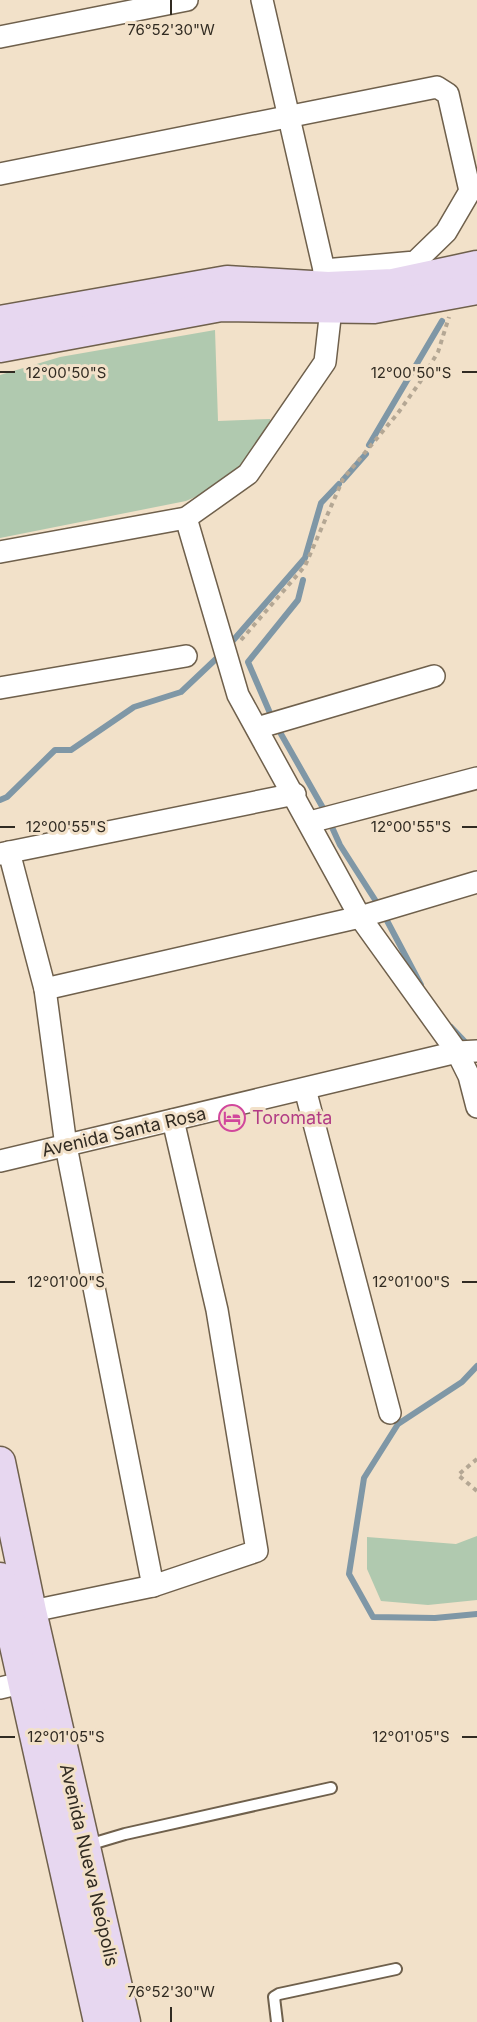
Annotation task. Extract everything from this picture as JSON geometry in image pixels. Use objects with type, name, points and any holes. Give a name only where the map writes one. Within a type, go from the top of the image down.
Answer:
[{"type":"street","points":[[0,37],[187,0]]},
{"type":"street","points":[[0,552],[186,518],[248,474],[325,363],[327,289],[262,0]]},
{"type":"street","points":[[0,174],[289,119],[438,87],[448,94],[470,190],[446,232],[415,262],[327,289]]},
{"type":"street","points":[[0,347],[327,289],[393,284],[477,266]]},
{"type":"street","points":[[0,321],[227,281],[327,289],[374,308],[467,291]]},
{"type":"street","points":[[186,518],[238,695],[295,794],[360,916],[467,1052],[469,1076],[477,1107]]},
{"type":"street","points":[[0,688],[186,656]]},
{"type":"street","points":[[257,728],[434,676]]},
{"type":"street","points":[[309,822],[477,778]]},
{"type":"street","points":[[153,1586],[66,1146],[45,989],[4,853],[295,794]]},
{"type":"street","points":[[45,989],[360,916],[477,882]]},
{"type":"street","name":"Avenida Santa Rosa","points":[[0,1161],[467,1052]]},
{"type":"street","points":[[305,1089],[390,1413]]},
{"type":"street","points":[[20,1614],[153,1586],[257,1551],[217,1310],[173,1120]]},
{"type":"street","name":"Avenida Nueva Neópolis","points":[[0,1461],[20,1614],[23,1683],[42,1715],[84,1846],[125,2022]]},
{"type":"street","name":"Avenida Nueva Neópolis","points":[[0,1578],[20,1614]]},
{"type":"street","name":"Avenida Nueva Neópolis","points":[[42,1715],[99,2022]]},
{"type":"lane","points":[[84,1846],[125,1834],[331,1788]]},
{"type":"lane","points":[[277,2022],[274,1997],[279,1994],[396,1969]]},
{"type":"path","points":[[227,657],[305,566],[343,479],[398,413],[438,352],[467,291]]},
{"type":"path","points":[[477,1459],[458,1475],[477,1491]]},
{"type":"green space","points":[[215,330],[218,421],[270,419],[274,441],[236,479],[186,501],[0,538],[0,375],[60,357]]},
{"type":"green space","points":[[477,1536],[477,1600],[428,1605],[381,1601],[367,1569],[367,1537],[456,1544]]},
{"type":"waterway","points":[[369,445],[442,321]]},
{"type":"waterway","points":[[343,480],[366,454]]},
{"type":"waterway","points":[[230,644],[305,558],[321,503],[339,484]]},
{"type":"waterway","points":[[273,720],[248,662],[298,600],[303,580]]},
{"type":"waterway","points":[[0,800],[7,797],[55,750],[71,750],[134,707],[181,692],[218,657]]},
{"type":"waterway","points":[[281,734],[327,815]]},
{"type":"waterway","points":[[331,825],[340,845],[379,906]]},
{"type":"waterway","points":[[384,915],[421,985]]},
{"type":"waterway","points":[[451,1027],[469,1046]]},
{"type":"waterway","points":[[477,1366],[462,1382],[398,1424],[364,1478],[349,1574],[373,1617],[435,1618],[477,1614]]},
{"type":"place","name":"Toromata","points":[[232,1118]]}]
